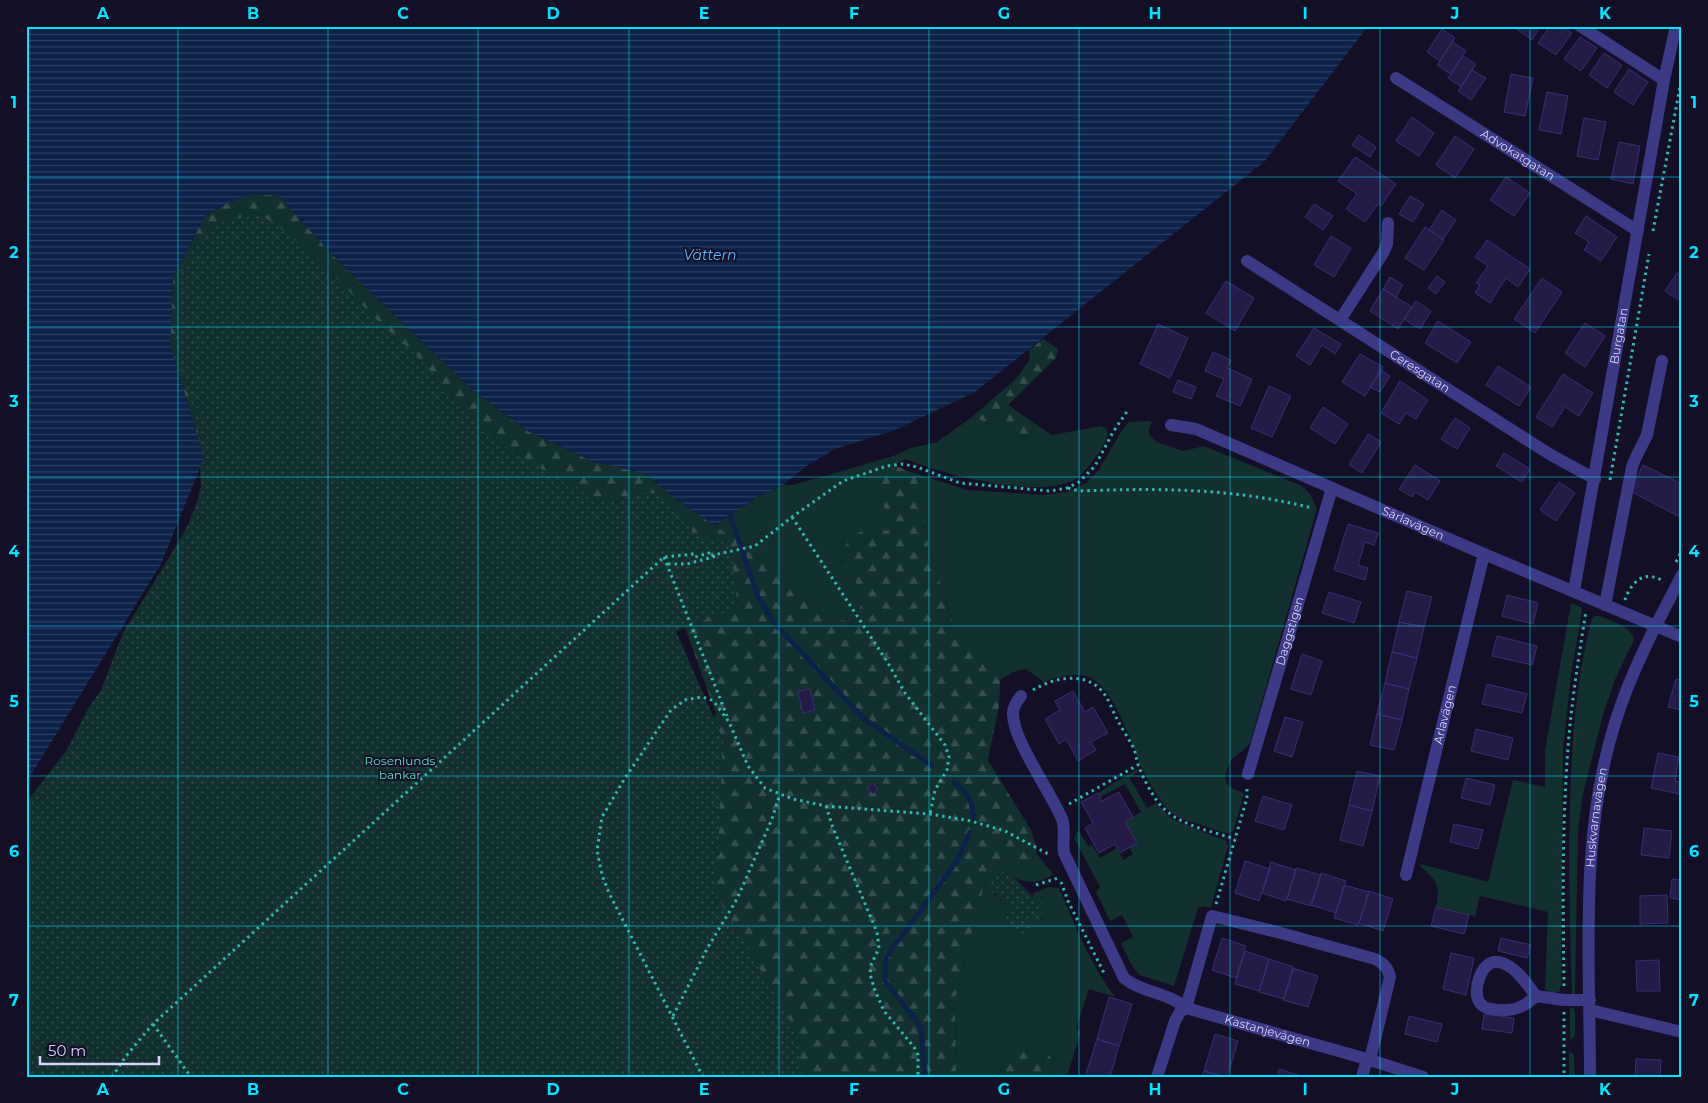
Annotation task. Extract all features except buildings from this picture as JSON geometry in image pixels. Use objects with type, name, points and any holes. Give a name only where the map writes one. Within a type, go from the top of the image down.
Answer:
[{"type":"street","points":[[1580,26],[1664,80]]},
{"type":"street","name":"Burgatan","points":[[1574,591],[1664,80],[1676,26]]},
{"type":"street","name":"Advokatgatan","points":[[1396,78],[1638,230]]},
{"type":"street","points":[[1340,320],[1383,253],[1387,244],[1388,223]]},
{"type":"street","name":"Ceresgatan","points":[[1247,261],[1551,455],[1594,480]]},
{"type":"street","points":[[1606,600],[1632,467],[1635,456],[1643,446],[1647,435],[1662,362]]},
{"type":"street","name":"Särlavägen","points":[[1171,425],[1196,429],[1589,598],[1606,600],[1682,637]]},
{"type":"street","name":"Daggstigen","points":[[1248,774],[1332,488]]},
{"type":"street","name":"Arlavägen","points":[[1406,875],[1484,554]]},
{"type":"street","name":"Huskvarnavägen","points":[[1590,1077],[1589,879],[1593,830],[1601,776],[1614,724],[1632,674],[1656,626],[1675,572]]},
{"type":"street","points":[[1021,696],[1012,712],[1014,725],[1058,811]]},
{"type":"street","name":"Kastanjevägen","points":[[1058,811],[1063,820],[1062,844],[1064,853],[1124,978],[1131,984],[1172,998],[1186,1008],[1423,1077]]},
{"type":"street","points":[[1157,1077],[1175,1021],[1180,1012],[1186,1008],[1212,916],[1374,958],[1383,962],[1388,969],[1390,977],[1362,1077]]},
{"type":"street","points":[[1536,996],[1523,979],[1510,967],[1498,962],[1490,963],[1481,974],[1477,984],[1480,1003],[1485,1007],[1495,1010],[1518,1008],[1536,996],[1590,1005],[1682,1032]]},
{"type":"path","points":[[1653,231],[1682,76]]},
{"type":"path","points":[[1609,485],[1650,250]]},
{"type":"path","points":[[112,1077],[126,1056],[153,1024],[664,557],[694,554],[695,557],[709,553],[709,556],[754,546],[843,481],[887,466],[903,464],[917,466],[960,483],[1050,492],[1066,488],[1079,482],[1096,466],[1128,410]]},
{"type":"path","points":[[1066,488],[1079,491],[1183,489],[1267,498],[1325,511]]},
{"type":"path","points":[[792,517],[888,663],[905,693],[945,745],[949,757],[947,770],[935,790],[930,814]]},
{"type":"path","points":[[1662,588],[1675,572],[1682,550]]},
{"type":"path","points":[[668,564],[687,564],[724,553]]},
{"type":"path","points":[[664,557],[748,766],[765,788],[793,799],[826,806],[930,814],[972,821],[1005,830],[1051,856]]},
{"type":"path","points":[[1624,601],[1627,592],[1634,583],[1646,576],[1665,582]]},
{"type":"path","points":[[1564,1077],[1562,863],[1567,761],[1575,680],[1589,598]]},
{"type":"path","points":[[1606,600],[1624,601],[1633,604]]},
{"type":"path","points":[[1021,696],[1044,684],[1060,679],[1077,677],[1087,680],[1105,695],[1117,721],[1134,750],[1138,765],[1157,800],[1171,815],[1182,821],[1235,839]]},
{"type":"path","points":[[703,1077],[602,875],[597,850],[602,817],[625,778],[671,710],[685,700],[701,697],[710,699],[715,703],[729,722]]},
{"type":"path","points":[[1058,811],[1138,765]]},
{"type":"path","points":[[1212,916],[1247,798],[1248,774]]},
{"type":"path","points":[[672,1017],[708,947],[737,899],[772,819],[780,794]]},
{"type":"path","points":[[826,806],[833,828],[877,932],[879,948],[871,965],[870,974],[874,988],[884,1011],[914,1047],[918,1055],[918,1077]]},
{"type":"path","points":[[1036,885],[1058,878]]},
{"type":"path","points":[[153,1024],[190,1077]]},
{"type":"green space","points":[[246,195],[278,195],[340,263],[476,393],[528,431],[592,461],[646,474],[673,497],[715,526],[769,555],[812,610],[852,623],[865,597],[841,558],[849,538],[870,526],[888,531],[880,475],[894,465],[908,471],[919,479],[928,545],[955,629],[957,643],[979,650],[1001,663],[999,706],[988,760],[1031,830],[1037,851],[1030,863],[1004,858],[988,870],[955,999],[956,1077],[795,1077],[663,786],[716,714],[671,588],[204,458],[170,345],[173,277],[206,214]]},
{"type":"green space","name":"Rosenlunds bankar","points":[[263,216],[318,259],[373,316],[417,356],[470,413],[515,455],[579,488],[589,498],[620,498],[647,492],[661,494],[677,510],[693,532],[707,538],[719,539],[731,549],[738,607],[676,631],[723,739],[716,894],[797,1032],[803,1077],[26,1077],[26,803],[66,751],[89,707],[101,690],[123,633],[188,525],[198,499],[201,484],[197,423],[175,340],[182,269],[192,249],[205,232],[223,222],[237,218]]},
{"type":"green space","points":[[1043,339],[1058,349],[1056,358],[1008,405],[1034,423],[1029,438],[972,417],[1016,379],[1030,359],[1029,350]]},
{"type":"green space","points":[[972,417],[1029,438],[1034,423],[1052,435],[1101,426],[1107,429],[1107,437],[1104,445],[1081,475],[1076,479],[1059,485],[1039,487],[991,483],[943,472],[905,459],[894,465],[888,532],[841,558],[865,597],[852,623],[812,610],[769,555],[715,526],[759,496],[783,485],[792,485],[832,474],[896,455],[911,448],[937,442]]},
{"type":"green space","points":[[1152,421],[1149,434],[1159,443],[1183,451],[1204,446],[1302,486],[1310,494],[1317,509],[1250,743],[1232,759],[1225,775],[1226,783],[1231,788],[1244,793],[1234,830],[1229,833],[1185,820],[1165,806],[1144,773],[1120,714],[1106,691],[1098,683],[1089,677],[1078,675],[1060,677],[1044,682],[1026,669],[1013,672],[1000,680],[1001,663],[979,650],[957,643],[955,629],[928,545],[919,479],[908,471],[967,490],[1043,495],[1067,492],[1086,483],[1098,471],[1129,422]]},
{"type":"green space","points":[[1571,603],[1581,607],[1582,611],[1571,675],[1563,750],[1561,984],[1560,991],[1552,993],[1545,989],[1548,912],[1480,896],[1475,916],[1436,907],[1438,894],[1436,884],[1431,876],[1421,867],[1421,864],[1488,882],[1513,780],[1545,787],[1545,750]]},
{"type":"green space","points":[[1595,616],[1615,622],[1625,628],[1634,640],[1616,677],[1604,711],[1583,794],[1578,831],[1575,995],[1572,996],[1569,851],[1572,756],[1582,663],[1592,618]]},
{"type":"green space","points":[[1137,769],[1138,772],[1129,777],[1147,808],[1156,803],[1172,819],[1226,841],[1228,846],[1211,908],[1203,906],[1198,908],[1174,986],[1139,975],[1131,964],[1121,943],[1133,937],[1122,915],[1110,921],[1096,892],[1100,887],[1074,838],[1078,830],[1089,847],[1092,845],[1100,858],[1117,848],[1123,860],[1133,854],[1129,847],[1137,843],[1125,821],[1141,812],[1125,784],[1100,797],[1098,793]]},
{"type":"green space","points":[[1036,853],[1053,874],[1044,880],[1032,882],[1020,880],[1010,875],[993,894],[1011,908],[1008,926],[1016,932],[1030,917],[1033,893],[1048,887],[1059,888],[1091,958],[1115,997],[1089,989],[1076,1029],[1081,1031],[1067,1077],[1051,1077],[1053,1062],[1008,1054],[998,1077],[956,1077],[955,999],[988,870],[1004,858],[1030,863]]},
{"type":"green space","points":[[1007,870],[1031,895],[1047,906],[1036,922],[1030,918],[1030,926],[1024,933],[1015,932],[1007,923],[1006,917],[1011,908],[993,893],[991,888],[990,882],[992,878]]},
{"type":"green space","points":[[1570,1008],[1574,1008],[1575,1012],[1575,1036],[1570,1040]]},
{"type":"green space","points":[[1030,1048],[1046,1050],[1053,1062],[1051,1077],[998,1077],[1008,1054]]},
{"type":"green space","points":[[1569,1051],[1574,1054],[1575,1077],[1569,1077]]},
{"type":"water","name":"Vättern","points":[[26,26],[1368,26],[1265,161],[975,392],[895,430],[835,449],[805,467],[783,485],[759,496],[715,526],[673,497],[646,474],[592,461],[528,431],[476,393],[340,263],[278,195],[246,195],[206,214],[173,277],[170,345],[204,458],[161,564],[26,783]]},
{"type":"waterway","points":[[730,515],[758,597],[775,624],[863,718],[932,766]]},
{"type":"waterway","points":[[954,782],[968,797],[974,818]]},
{"type":"waterway","points":[[925,1077],[921,1027],[885,981],[886,957],[957,861],[970,832]]}]
